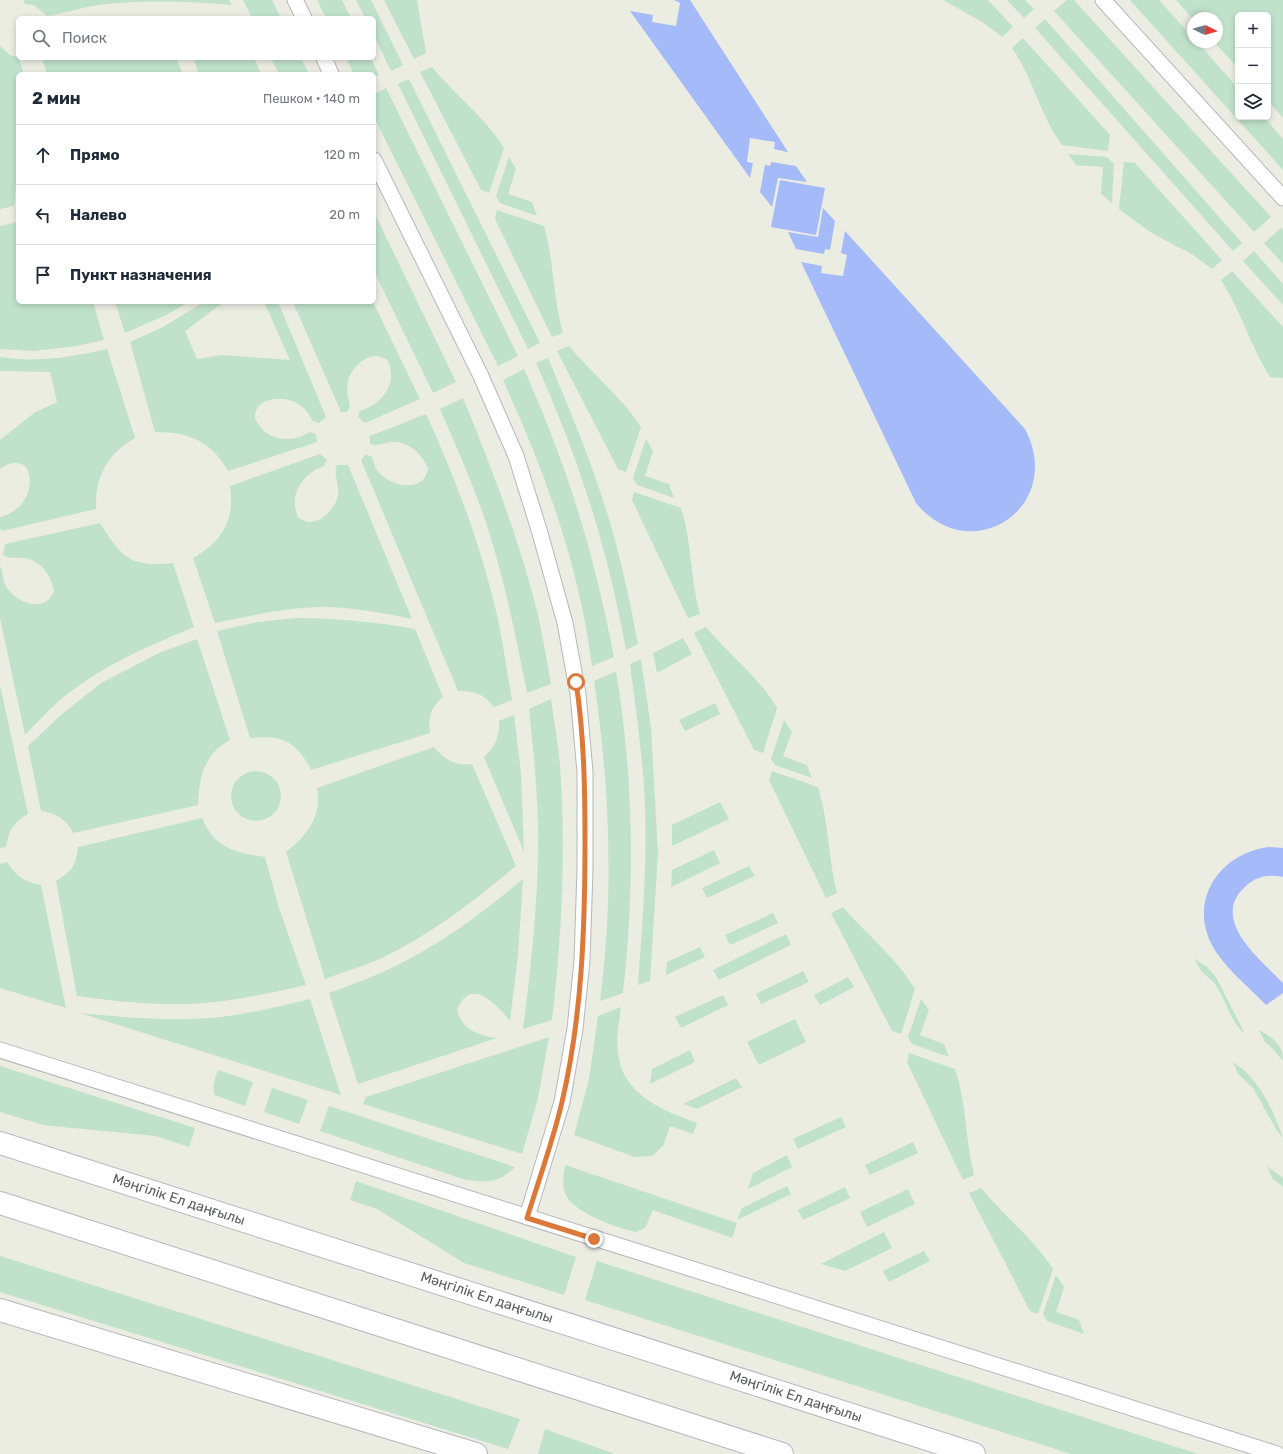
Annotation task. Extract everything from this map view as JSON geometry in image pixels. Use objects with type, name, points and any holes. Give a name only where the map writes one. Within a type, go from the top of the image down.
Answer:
[{"type":"main road","name":"Мәңгілік Ел даңғылы","points":[[0,1143],[974,1454]]},
{"type":"main road","points":[[0,1203],[782,1454]]},
{"type":"main road","points":[[0,1310],[462,1452]]},
{"type":"lane","points":[[295,0],[303,16]]},
{"type":"lane","points":[[1104,0],[1283,198]]},
{"type":"lane","points":[[325,60],[330,72]]},
{"type":"lane","points":[[376,164],[480,374],[516,456],[540,533],[565,623],[578,694],[585,772],[585,870],[582,961],[577,1017],[562,1102],[527,1218]]},
{"type":"lane","points":[[0,1050],[527,1218],[1277,1454]]},
{"type":"green space","points":[[24,0],[229,0],[232,5],[181,2],[131,2],[98,5],[47,16],[34,5],[25,4]]},
{"type":"green space","points":[[243,0],[272,0],[280,16],[251,16]]},
{"type":"green space","points":[[317,0],[342,0],[350,16],[325,16]]},
{"type":"green space","points":[[356,0],[371,0],[403,65],[391,71],[376,40],[376,16],[364,16]]},
{"type":"green space","points":[[384,0],[417,0],[426,53],[414,59]]},
{"type":"green space","points":[[943,0],[988,0],[1013,27],[1002,37],[984,23]]},
{"type":"green space","points":[[1007,0],[1025,0],[1034,9],[1024,18]]},
{"type":"green space","points":[[1067,0],[1074,0],[1271,217],[1254,232],[1054,11]]},
{"type":"green space","points":[[1130,0],[1159,0],[1187,31],[1187,48],[1202,48],[1235,85],[1235,117]]},
{"type":"green space","points":[[1176,0],[1283,0],[1283,118],[1271,104],[1271,12],[1235,12],[1235,65],[1220,48],[1223,48],[1223,12],[1187,12]]},
{"type":"green space","points":[[1045,19],[1242,243],[1233,251],[1035,28]]},
{"type":"green space","points":[[1023,38],[1110,135],[1108,151],[1062,145],[1054,133],[1026,72],[1012,48]]},
{"type":"green space","points":[[0,46],[10,55],[16,56],[16,60],[19,60],[23,72],[16,72],[16,183],[14,206],[0,209]]},
{"type":"green space","points":[[43,60],[177,60],[182,72],[46,72]]},
{"type":"green space","points":[[194,60],[255,60],[260,72],[198,72]]},
{"type":"green space","points":[[272,60],[302,60],[308,72],[278,72]]},
{"type":"green space","points":[[347,60],[372,60],[379,75],[376,77],[376,72],[353,72]]},
{"type":"green space","points":[[432,67],[488,126],[504,148],[489,193],[481,190],[420,72]]},
{"type":"green space","points":[[409,79],[540,343],[528,349],[398,84]]},
{"type":"green space","points":[[386,88],[518,356],[498,366],[376,121],[376,93]]},
{"type":"green space","points":[[1238,120],[1267,120],[1283,139],[1283,170]]},
{"type":"green space","points":[[1068,154],[1107,157],[1114,164],[1112,203],[1101,194],[1103,167],[1076,165]]},
{"type":"green space","points":[[509,157],[516,169],[508,194],[532,202],[537,216],[500,203],[496,196]]},
{"type":"green space","points":[[1124,162],[1135,163],[1222,260],[1212,269],[1193,255],[1150,232],[1119,209]]},
{"type":"green space","points":[[497,210],[544,226],[563,333],[552,337],[495,219]]},
{"type":"green space","points":[[376,216],[456,382],[433,393],[376,275]]},
{"type":"green space","points":[[16,222],[16,304],[94,304],[104,340],[76,346],[34,351],[0,349],[0,226]]},
{"type":"green space","points":[[1281,228],[1283,230],[1283,264],[1264,243]]},
{"type":"green space","points":[[1254,251],[1283,284],[1283,305],[1243,261]]},
{"type":"green space","points":[[1232,271],[1283,327],[1283,378],[1270,377],[1234,303],[1221,280]]},
{"type":"green space","points":[[116,304],[185,304],[166,315],[125,333]]},
{"type":"green space","points":[[201,304],[221,304],[185,331],[197,359],[222,355],[290,360],[265,304],[279,304],[326,417],[319,423],[313,421],[306,411],[297,403],[291,400],[277,399],[264,402],[259,406],[256,411],[255,418],[259,426],[271,436],[287,439],[303,436],[310,432],[316,434],[317,442],[228,471],[214,452],[198,440],[189,436],[167,432],[155,432],[130,342],[163,327]]},
{"type":"green space","points":[[294,304],[374,304],[420,399],[365,423],[358,417],[360,411],[368,408],[381,398],[389,385],[391,369],[388,361],[382,357],[376,356],[370,357],[358,364],[350,375],[347,387],[350,406],[347,412],[341,412]]},
{"type":"green space","points":[[569,346],[625,405],[641,427],[626,472],[618,469],[557,351]]},
{"type":"green space","points":[[107,349],[135,438],[117,451],[105,468],[98,487],[96,509],[2,531],[0,528],[0,517],[15,510],[21,505],[28,492],[30,484],[27,468],[24,465],[14,463],[0,469],[0,440],[34,413],[57,402],[50,372],[0,371],[0,357],[13,359],[54,358]]},
{"type":"green space","points":[[548,358],[578,430],[591,466],[604,503],[619,555],[638,644],[626,650],[601,539],[566,434],[536,363]]},
{"type":"green space","points":[[524,369],[566,475],[578,510],[598,582],[614,657],[592,666],[579,592],[569,555],[533,449],[503,380]]},
{"type":"green space","points":[[463,398],[505,505],[523,560],[538,615],[551,684],[527,693],[507,598],[487,525],[475,492],[440,409]]},
{"type":"green space","points":[[426,414],[448,463],[467,513],[491,589],[512,700],[494,707],[487,699],[479,694],[458,691],[361,460],[366,454],[372,457],[378,472],[393,482],[408,485],[421,481],[426,476],[428,468],[422,457],[414,449],[397,442],[373,445],[370,444],[370,436]]},
{"type":"green space","points":[[646,439],[653,451],[645,476],[669,484],[674,498],[637,485],[633,478]]},
{"type":"green space","points":[[320,454],[327,460],[324,466],[316,469],[304,479],[296,493],[295,509],[298,517],[304,521],[310,522],[317,521],[328,513],[336,502],[338,496],[336,473],[337,465],[348,465],[412,619],[359,610],[313,607],[271,612],[215,623],[193,558],[212,545],[224,529],[228,520],[230,509],[230,486]]},
{"type":"green space","points":[[634,492],[681,508],[685,521],[694,587],[700,614],[688,618],[632,500]]},
{"type":"green space","points":[[100,523],[114,544],[129,558],[137,562],[147,564],[173,563],[194,627],[123,659],[89,679],[54,706],[25,735],[0,618],[0,566],[4,582],[14,596],[21,600],[36,604],[44,603],[50,599],[54,591],[50,578],[39,564],[28,559],[3,555],[5,544]]},
{"type":"green space","points":[[297,618],[356,621],[415,629],[443,697],[431,713],[430,733],[311,770],[300,752],[287,742],[271,738],[250,738],[217,631],[257,622]]},
{"type":"green space","points":[[706,627],[762,686],[777,708],[763,753],[754,750],[694,633]]},
{"type":"green space","points":[[683,638],[692,654],[657,673],[653,653]]},
{"type":"green space","points":[[197,639],[230,740],[214,752],[205,767],[200,785],[198,805],[73,833],[64,820],[51,813],[41,811],[28,746],[61,715],[101,683],[159,653]]},
{"type":"green space","points":[[641,659],[651,728],[658,853],[650,981],[638,985],[644,885],[645,810],[641,755],[630,664]]},
{"type":"green space","points":[[616,671],[622,712],[629,792],[631,832],[630,912],[623,993],[600,1001],[607,921],[608,841],[604,761],[594,681]]},
{"type":"green space","points":[[0,685],[28,814],[15,824],[10,831],[6,847],[0,848]]},
{"type":"green space","points":[[551,699],[559,757],[562,797],[563,861],[561,924],[552,1020],[523,1029],[534,926],[538,850],[537,795],[529,709]]},
{"type":"green space","points":[[715,703],[720,714],[685,731],[679,720]]},
{"type":"green space","points":[[514,715],[521,773],[524,852],[484,757],[496,741],[499,732],[499,721]]},
{"type":"green space","points":[[784,720],[792,732],[783,756],[807,765],[812,778],[775,765],[771,759]]},
{"type":"green space","points":[[434,747],[446,759],[460,764],[472,764],[516,866],[434,929],[380,959],[325,979],[286,852],[301,839],[312,824],[317,807],[317,788]]},
{"type":"green space","points":[[256,771],[266,773],[274,778],[279,786],[281,796],[279,806],[274,814],[266,819],[256,821],[246,819],[238,814],[233,806],[231,796],[233,786],[238,778],[246,773]]},
{"type":"green space","points":[[772,771],[818,787],[822,800],[837,893],[826,898],[769,780]]},
{"type":"green space","points":[[720,802],[729,819],[672,846],[672,825]]},
{"type":"green space","points":[[202,818],[213,836],[227,847],[235,851],[265,857],[279,908],[306,985],[216,1002],[180,1004],[140,1003],[77,996],[56,881],[66,874],[72,867],[76,859],[78,847]]},
{"type":"green space","points":[[714,850],[720,863],[671,887],[672,870]]},
{"type":"green space","points":[[7,862],[21,878],[41,885],[66,1008],[0,988],[0,864]]},
{"type":"green space","points":[[749,866],[755,876],[707,898],[702,888]]},
{"type":"green space","points":[[523,879],[518,955],[510,1021],[491,1001],[484,996],[476,994],[469,995],[462,1000],[457,1010],[459,1017],[467,1027],[477,1033],[497,1038],[358,1084],[329,993],[396,966],[421,952],[466,923]]},
{"type":"green space","points":[[843,907],[890,956],[915,989],[901,1034],[892,1031],[831,913]]},
{"type":"green space","points":[[773,913],[778,923],[730,945],[725,935]]},
{"type":"green space","points":[[786,934],[791,945],[719,980],[713,970]]},
{"type":"green space","points":[[700,947],[705,957],[666,975],[667,962]]},
{"type":"green space","points":[[1195,959],[1207,967],[1216,977],[1245,1034],[1235,1023],[1222,995],[1214,983],[1201,970]]},
{"type":"green space","points":[[803,971],[809,982],[761,1004],[756,994]]},
{"type":"green space","points":[[848,977],[854,987],[820,1005],[814,995]]},
{"type":"green space","points":[[723,995],[728,1005],[681,1028],[675,1017]]},
{"type":"green space","points":[[310,999],[341,1095],[80,1013],[138,1018],[196,1019],[245,1013]]},
{"type":"green space","points":[[921,999],[929,1010],[920,1035],[944,1044],[949,1057],[912,1044],[908,1037]]},
{"type":"green space","points":[[621,1007],[617,1047],[621,1067],[627,1080],[646,1099],[671,1113],[697,1123],[693,1134],[670,1126],[663,1146],[652,1156],[635,1157],[574,1135],[589,1079],[598,1016]]},
{"type":"green space","points":[[795,1019],[806,1042],[759,1065],[747,1042]]},
{"type":"green space","points":[[1259,1030],[1276,1042],[1283,1055],[1283,1061],[1265,1042]]},
{"type":"green space","points":[[549,1037],[538,1098],[522,1154],[363,1104],[366,1097]]},
{"type":"green space","points":[[690,1050],[695,1062],[650,1084],[652,1069]]},
{"type":"green space","points":[[909,1053],[955,1069],[962,1095],[974,1175],[963,1180],[907,1062]]},
{"type":"green space","points":[[1233,1062],[1258,1086],[1270,1106],[1283,1138],[1277,1131],[1253,1088],[1238,1074]]},
{"type":"green space","points":[[0,1066],[195,1128],[189,1147],[155,1136],[43,1125],[0,1112]]},
{"type":"green space","points":[[218,1070],[253,1082],[245,1106],[215,1095],[213,1086]]},
{"type":"green space","points":[[736,1078],[742,1087],[697,1109],[683,1104]]},
{"type":"green space","points":[[272,1088],[308,1100],[299,1124],[264,1112]]},
{"type":"green space","points":[[329,1106],[515,1167],[504,1176],[493,1181],[466,1180],[320,1131]]},
{"type":"green space","points":[[841,1117],[846,1127],[798,1149],[793,1139]]},
{"type":"green space","points":[[913,1142],[918,1153],[870,1175],[865,1165]]},
{"type":"green space","points":[[787,1155],[792,1167],[748,1189],[753,1173]]},
{"type":"green space","points":[[565,1165],[737,1223],[732,1238],[653,1210],[645,1228],[636,1232],[607,1223],[585,1213],[569,1200],[565,1193],[564,1186]]},
{"type":"green space","points":[[1267,1166],[1283,1178],[1283,1187],[1272,1178]]},
{"type":"green space","points":[[356,1181],[576,1257],[564,1295],[464,1263],[377,1209],[350,1200]]},
{"type":"green space","points":[[787,1186],[791,1194],[737,1220],[742,1208]]},
{"type":"green space","points":[[845,1187],[850,1198],[803,1220],[798,1210]]},
{"type":"green space","points":[[981,1188],[1037,1247],[1053,1269],[1038,1314],[1030,1311],[969,1193]]},
{"type":"green space","points":[[908,1189],[915,1204],[867,1227],[860,1212]]},
{"type":"green space","points":[[884,1232],[892,1248],[845,1271],[821,1264]]},
{"type":"green space","points":[[924,1251],[930,1261],[889,1282],[883,1271]]},
{"type":"green space","points":[[0,1256],[520,1419],[508,1449],[0,1292]]},
{"type":"green space","points":[[597,1261],[1198,1454],[1071,1454],[585,1300]]},
{"type":"green space","points":[[1056,1275],[1064,1287],[1056,1312],[1079,1320],[1084,1334],[1047,1321],[1043,1314]]},
{"type":"green space","points":[[545,1429],[615,1454],[538,1454]]},
{"type":"water","points":[[674,0],[690,0],[788,152],[774,149],[775,142],[750,138],[747,162],[753,163],[750,178],[630,11],[653,15],[652,22],[676,26],[680,3]]},
{"type":"water","points":[[771,162],[796,166],[807,182],[778,178],[772,207],[760,192],[765,165],[770,166]]},
{"type":"water","points":[[780,180],[825,188],[816,235],[771,227]]},
{"type":"water","points":[[823,208],[835,221],[830,250],[825,249],[824,254],[796,249],[788,232],[818,237]]},
{"type":"water","points":[[845,231],[1025,429],[1034,457],[1033,483],[1023,504],[1006,520],[985,530],[962,531],[938,522],[916,503],[801,262],[822,266],[821,273],[843,276],[847,255],[841,253]]},
{"type":"water","points":[[1269,847],[1283,848],[1283,877],[1263,877],[1254,880],[1246,886],[1236,899],[1233,912],[1235,925],[1242,938],[1252,951],[1283,983],[1283,993],[1266,1005],[1230,970],[1218,955],[1206,929],[1204,912],[1206,896],[1213,882],[1223,869],[1236,859],[1251,851]]},
{"type":"route","points":[[576,682],[585,772],[585,870],[582,961],[577,1017],[562,1102],[527,1218],[594,1239]]}]
